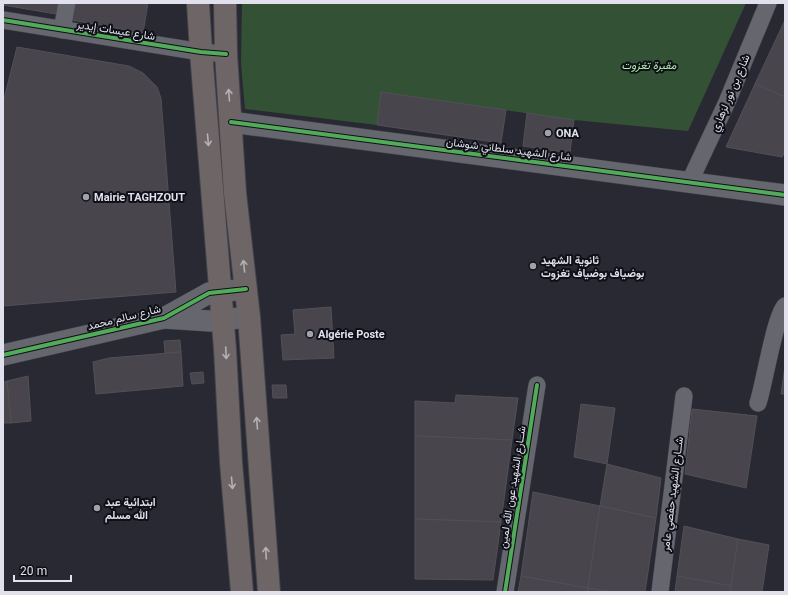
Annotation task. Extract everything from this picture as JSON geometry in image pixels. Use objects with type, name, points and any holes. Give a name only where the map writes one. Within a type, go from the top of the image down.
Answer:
[{"type":"highway","points":[[198,3],[221,291],[231,462],[242,592]]},
{"type":"highway","points":[[225,3],[226,54],[235,193],[249,317],[268,592]]},
{"type":"street","points":[[62,30],[67,3]]},
{"type":"street","name":"شارع بن نور لزهاري","points":[[690,181],[727,102],[768,3]]},
{"type":"street","name":"شارع عيسات إيدير","points":[[4,22],[201,52],[226,54]]},
{"type":"street","name":"شارع الشهيد سلطاني شوشان","points":[[231,122],[690,181],[785,195]]},
{"type":"street","name":"شارع سالم محمد","points":[[3,355],[164,318],[209,293],[246,289]]},
{"type":"street","points":[[758,403],[765,380],[774,333],[785,306]]},
{"type":"street","name":"شارع سالم محمد","points":[[164,318],[210,321],[249,317]]},
{"type":"street","name":"شــارع الشهيد عون الله لمين","points":[[505,592],[537,385]]},
{"type":"street","name":"شــارع الشهيد حفصي عامر","points":[[660,592],[684,396]]},
{"type":"green space","name":"مقبرة تغزوت","points":[[242,3],[746,3],[688,131],[574,120],[382,92],[377,125],[245,109],[241,63]]},
{"type":"building","points":[[3,3],[58,3],[56,14],[3,5]]},
{"type":"building","points":[[75,3],[148,3],[143,33],[72,20]]},
{"type":"building","points":[[785,20],[785,97],[755,84]]},
{"type":"building","name":"Mairie TAGHZOUT","points":[[17,47],[129,66],[143,73],[157,87],[161,98],[176,292],[3,306],[3,103]]},
{"type":"building","points":[[755,84],[785,97],[785,152],[782,157],[726,147]]},
{"type":"building","points":[[381,92],[506,110],[501,143],[377,125]]},
{"type":"building","name":"ONA","points":[[527,113],[574,120],[570,153],[523,146]]},
{"type":"building","name":"Algérie Poste","points":[[331,307],[334,358],[283,360],[281,335],[295,334],[293,310]]},
{"type":"building","points":[[180,340],[181,352],[165,353],[164,341]]},
{"type":"building","points":[[181,352],[183,386],[96,394],[93,362],[109,358]]},
{"type":"building","points":[[785,366],[785,394],[781,394]]},
{"type":"building","points":[[203,372],[204,383],[192,384],[190,373]]},
{"type":"building","points":[[28,376],[31,421],[11,423],[7,381]]},
{"type":"building","points":[[7,381],[11,423],[3,423],[3,382]]},
{"type":"building","points":[[272,385],[286,385],[287,398],[273,398]]},
{"type":"building","points":[[456,395],[518,398],[512,440],[415,436],[415,401],[455,403]]},
{"type":"building","points":[[581,404],[615,408],[607,464],[574,457]]},
{"type":"building","points":[[692,409],[757,416],[746,488],[685,474]]},
{"type":"building","points":[[415,436],[512,440],[501,522],[415,519]]},
{"type":"building","points":[[607,464],[661,478],[656,518],[600,506]]},
{"type":"building","points":[[533,492],[600,506],[588,588],[521,576]]},
{"type":"building","points":[[600,506],[656,518],[645,592],[613,592],[588,588]]},
{"type":"building","points":[[415,519],[501,522],[493,580],[415,579]]},
{"type":"building","points":[[684,526],[738,539],[731,586],[677,576]]},
{"type":"building","points":[[738,539],[769,545],[762,592],[730,592]]},
{"type":"building","points":[[521,576],[588,588],[588,592],[518,592]]},
{"type":"building","points":[[677,576],[731,586],[730,592],[675,592]]},
{"type":"building","points":[[588,588],[613,592],[588,592]]},
{"type":"cycle path","points":[[3,20],[201,52],[226,54]]},
{"type":"cycle path","points":[[231,122],[785,195]]},
{"type":"cycle path","points":[[3,355],[164,318],[209,293],[246,289]]},
{"type":"cycle path","points":[[505,592],[537,385]]},
{"type":"place","name":"ONA","points":[[548,133]]},
{"type":"place","name":"Mairie TAGHZOUT","points":[[86,197]]},
{"type":"place","name":"ثانوية الشهيد بوضياف بوضياف تغزوت","points":[[533,266]]},
{"type":"place","name":"Algérie Poste","points":[[310,334]]},
{"type":"place","name":"ابتدائية عبد الله مسلم","points":[[97,508]]}]
